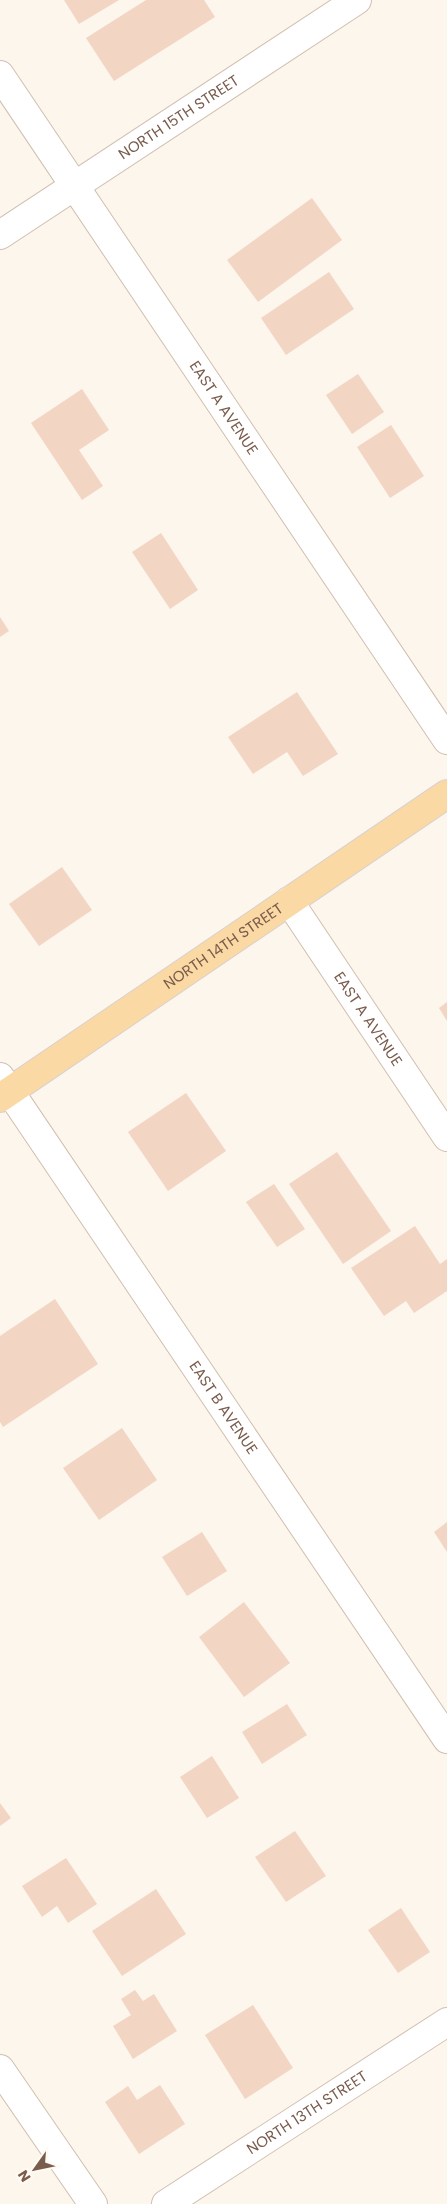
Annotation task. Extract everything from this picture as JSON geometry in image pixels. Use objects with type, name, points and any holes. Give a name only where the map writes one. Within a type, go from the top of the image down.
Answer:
[{"type":"main road","name":"NORTH 14TH STREET","points":[[3,1088],[289,901],[447,794]]},
{"type":"street","name":"NORTH 15TH STREET","points":[[0,235],[357,0]]},
{"type":"street","name":"EAST A AVENUE","points":[[0,76],[447,740]]},
{"type":"street","name":"EAST A AVENUE","points":[[289,901],[447,1137]]},
{"type":"street","name":"EAST B AVENUE","points":[[3,1088],[447,1739]]},
{"type":"street","name":"NORTH 13TH STREET","points":[[166,2204],[447,2022]]},
{"type":"street","points":[[0,2069],[93,2204]]},
{"type":"building","points":[[64,0],[119,0],[79,24]]},
{"type":"building","points":[[146,0],[204,0],[215,17],[114,81],[86,38]]},
{"type":"building","points":[[312,198],[342,240],[258,302],[227,260]]},
{"type":"building","points":[[329,272],[354,309],[286,355],[261,318]]},
{"type":"building","points":[[358,374],[384,412],[352,434],[326,395]]},
{"type":"building","points":[[82,389],[109,430],[79,450],[103,486],[82,500],[31,423]]},
{"type":"building","points":[[391,425],[424,476],[390,498],[357,447]]},
{"type":"building","points":[[161,533],[198,590],[170,609],[132,552]]},
{"type":"building","points":[[0,617],[9,631],[0,637]]},
{"type":"building","points":[[297,692],[338,754],[303,776],[287,752],[253,774],[228,737]]},
{"type":"building","points":[[62,867],[92,910],[39,946],[9,904]]},
{"type":"building","points":[[447,1002],[447,1021],[439,1008]]},
{"type":"building","points":[[186,1093],[226,1151],[168,1191],[128,1132]]},
{"type":"building","points":[[337,1152],[391,1231],[343,1264],[289,1184]]},
{"type":"building","points":[[274,1184],[305,1229],[277,1247],[246,1202]]},
{"type":"building","points":[[415,1226],[440,1264],[447,1259],[447,1291],[414,1313],[406,1301],[384,1316],[351,1268]]},
{"type":"building","points":[[55,1299],[98,1364],[3,1427],[0,1422],[0,1336]]},
{"type":"building","points":[[122,1428],[157,1480],[99,1520],[63,1468]]},
{"type":"building","points":[[447,1522],[447,1552],[434,1532]]},
{"type":"building","points":[[202,1532],[227,1571],[187,1596],[162,1557]]},
{"type":"building","points":[[244,1602],[290,1663],[244,1697],[199,1637]]},
{"type":"building","points":[[287,1704],[307,1735],[262,1764],[242,1732]]},
{"type":"building","points":[[212,1756],[239,1798],[207,1818],[180,1777]]},
{"type":"building","points":[[0,1803],[11,1818],[0,1826]]},
{"type":"building","points":[[295,1831],[326,1876],[286,1902],[255,1857]]},
{"type":"building","points":[[66,1858],[97,1904],[68,1923],[57,1906],[42,1917],[22,1886]]},
{"type":"building","points":[[156,1889],[186,1934],[122,1976],[92,1931]]},
{"type":"building","points":[[401,1908],[430,1952],[398,1973],[368,1930]]},
{"type":"building","points":[[135,1990],[143,2001],[154,1994],[177,2031],[133,2059],[113,2026],[131,2015],[121,1999]]},
{"type":"building","points":[[253,2005],[293,2068],[245,2099],[205,2035]]},
{"type":"building","points":[[160,2085],[185,2124],[139,2154],[105,2102],[128,2086],[137,2100]]}]
